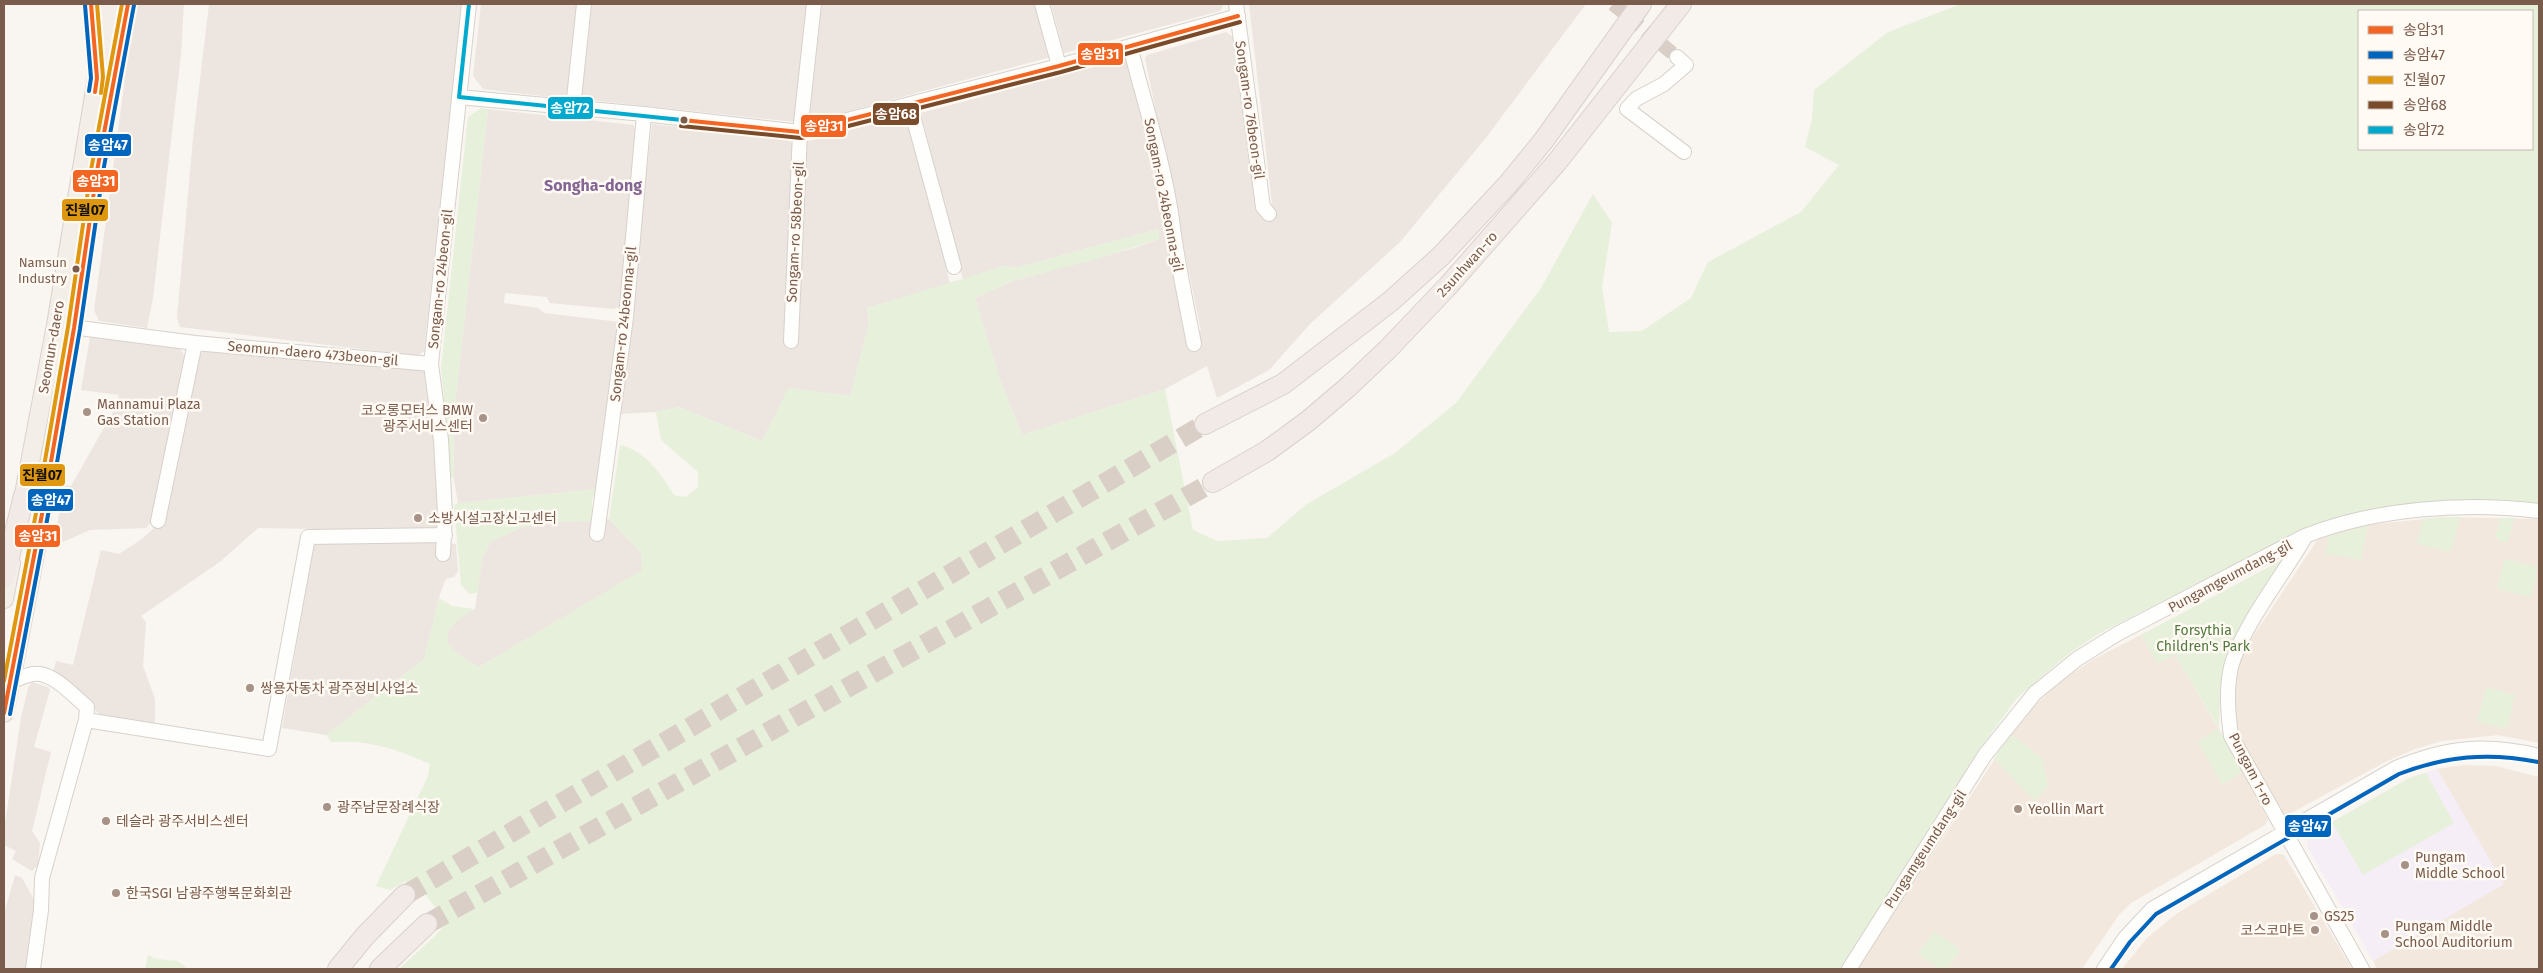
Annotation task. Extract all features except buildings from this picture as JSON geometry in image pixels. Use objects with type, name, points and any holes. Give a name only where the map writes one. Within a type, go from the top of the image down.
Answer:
[{"type":"highway","name":"2sunhwan-ro","points":[[1205,424],[1283,384],[1391,301],[1441,256],[1476,220],[1544,140],[1641,4]]},
{"type":"highway","name":"2sunhwan-ro","points":[[1213,482],[1267,451],[1308,421],[1388,349],[1448,286],[1557,162],[1681,4]]},
{"type":"highway","points":[[4,577],[24,496]]},
{"type":"highway","points":[[338,969],[365,936],[405,895]]},
{"type":"highway","points":[[380,969],[427,924]]},
{"type":"main road","points":[[91,4],[97,78]]},
{"type":"main road","name":"Seomun-daero","points":[[4,599],[56,325],[97,78],[102,4]]},
{"type":"main road","name":"Seomun-daero","points":[[4,713],[42,514],[74,328],[96,171],[116,4]]},
{"type":"main road","points":[[96,171],[128,4]]},
{"type":"street","name":"Songam-ro 24beon-gil","points":[[443,554],[445,535],[441,440],[432,364],[469,4]]},
{"type":"street","points":[[573,108],[584,4]]},
{"type":"street","name":"Songam-ro 58beon-gil","points":[[791,341],[800,132],[814,4]]},
{"type":"street","points":[[1042,4],[1059,66]]},
{"type":"street","points":[[459,97],[644,114],[800,132],[1059,66],[1130,46],[1237,10]]},
{"type":"street","name":"Songam-ro 76beon-gil","points":[[1237,10],[1264,207],[1269,214]]},
{"type":"street","name":"Songam-ro 24beonna-gil","points":[[1130,46],[1170,210],[1173,241],[1194,344]]},
{"type":"street","points":[[1677,57],[1686,65],[1664,84],[1636,99],[1627,108],[1684,152]]},
{"type":"street","points":[[910,105],[954,268]]},
{"type":"street","name":"Songam-ro 24beonna-gil","points":[[597,534],[626,317],[644,114]]},
{"type":"street","name":"Seomun-daero 473beon-gil","points":[[56,325],[196,342],[432,364]]},
{"type":"street","points":[[158,521],[196,342]]},
{"type":"street","name":"Pungamgeumdang-gil","points":[[1848,969],[1985,755],[2035,693],[2077,658],[2117,634],[2306,536],[2330,526],[2420,510],[2516,508],[2539,511]]},
{"type":"street","points":[[86,720],[269,749],[308,537],[445,535]]},
{"type":"street","name":"Pungam 1-ro","points":[[2306,536],[2243,638],[2231,666],[2227,690],[2231,736],[2362,969]]},
{"type":"street","points":[[10,682],[34,674],[52,678],[87,707],[86,720],[42,878],[41,910],[33,969]]},
{"type":"street","points":[[2104,969],[2125,938],[2152,909],[2359,788],[2422,758],[2450,751],[2490,747],[2539,756]]},
{"type":"shaded area","points":[[135,4],[184,4],[181,54],[153,298],[147,328],[99,321],[94,310]]},
{"type":"shaded area","points":[[209,4],[462,4],[424,351],[417,356],[180,327],[177,318],[193,138]]},
{"type":"shaded area","points":[[481,4],[579,4],[568,99],[483,89],[473,76]]},
{"type":"shaded area","points":[[592,4],[807,4],[795,122],[581,99]]},
{"type":"shaded area","points":[[821,4],[1037,4],[1051,57],[812,121],[809,118]]},
{"type":"shaded area","points":[[1051,4],[1224,4],[1220,11],[1064,53]]},
{"type":"shaded area","points":[[1249,4],[1586,4],[1485,139],[1400,242],[1310,324],[1269,370],[1217,398],[1207,366],[1165,389],[1022,435],[1000,380],[975,298],[1013,281],[1134,248],[1159,239],[1158,229],[1015,268],[1004,266],[963,280],[921,113],[1126,58],[1190,335],[1201,331],[1145,58],[1147,55],[1226,32],[1233,37],[1258,214],[1266,220],[1274,221]]},
{"type":"shaded area","points":[[488,109],[633,125],[638,136],[619,307],[613,309],[550,303],[547,297],[505,293],[504,303],[538,308],[544,313],[619,322],[598,489],[458,503],[454,480],[453,423]]},
{"type":"shaded area","points":[[908,115],[950,284],[867,308],[869,323],[850,396],[789,388],[762,441],[679,407],[656,412],[620,414],[652,124],[789,140],[795,148],[784,328],[794,328],[805,142]]},
{"type":"shaded area","points":[[90,337],[180,349],[184,355],[186,367],[154,519],[146,528],[90,530],[58,544],[54,542],[64,485],[71,486],[117,405],[119,395],[81,390]]},
{"type":"shaded area","points":[[206,348],[424,370],[429,388],[439,503],[438,526],[434,531],[258,528],[221,561],[141,616],[146,622],[143,666],[155,699],[155,726],[104,718],[53,673],[56,661],[73,665],[101,550],[119,554],[142,539],[155,527],[163,528],[200,354]]},
{"type":"shaded area","points":[[2443,517],[2539,519],[2539,743],[2498,735],[2442,741],[2415,749],[2385,762],[2282,818],[2237,733],[2234,713],[2234,691],[2239,665],[2246,647],[2318,539],[2358,526]]},
{"type":"shaded area","points":[[609,519],[641,552],[643,570],[479,667],[458,654],[448,644],[448,631],[458,619],[475,609],[482,559],[491,541],[523,527],[560,522]]},
{"type":"shaded area","points":[[320,539],[436,541],[456,544],[458,571],[454,577],[446,579],[440,594],[424,659],[326,735],[282,728],[314,545]]},
{"type":"shaded area","points":[[2158,626],[2219,729],[2268,819],[2265,825],[2131,903],[2119,915],[2082,969],[1857,969],[2021,719],[2062,680],[2094,659]]},
{"type":"shaded area","points":[[32,682],[48,687],[50,690],[34,747],[51,752],[32,831],[40,843],[38,865],[32,871],[12,859],[16,851],[4,845],[4,830],[21,718],[28,688]]},
{"type":"shaded area","points":[[2464,765],[2496,766],[2539,777],[2539,969],[2377,969],[2373,961],[2503,884],[2437,769]]},
{"type":"shaded area","name":"Pungam Middle School","points":[[2437,769],[2504,884],[2373,961],[2307,846],[2309,835],[2409,778]]},
{"type":"shaded area","points":[[2276,854],[2284,855],[2352,969],[2122,969],[2147,938],[2176,914]]},
{"type":"shaded area","points":[[15,875],[22,878],[37,905],[27,969],[4,969],[4,914]]},
{"type":"green space","points":[[1961,4],[2539,4],[2539,503],[2517,501],[2422,502],[2327,521],[2291,535],[2100,633],[2067,655],[2017,698],[1979,750],[1842,969],[399,969],[434,937],[447,922],[424,893],[406,881],[390,890],[376,886],[428,776],[430,764],[382,746],[357,742],[331,742],[326,735],[424,659],[439,598],[452,606],[475,609],[459,619],[448,631],[448,644],[458,654],[479,667],[642,570],[641,552],[609,519],[620,445],[638,452],[652,464],[674,495],[686,497],[698,487],[698,472],[661,440],[656,412],[679,407],[762,441],[788,388],[850,396],[869,323],[867,308],[1004,266],[1015,268],[1158,229],[1159,239],[1097,259],[1013,281],[975,298],[1000,380],[1022,435],[1165,389],[1193,530],[1217,541],[1267,538],[1307,504],[1395,453],[1456,403],[1541,288],[1593,194],[1612,223],[1602,287],[1609,332],[1642,331],[1691,298],[1708,262],[1801,212],[1839,165],[1805,147],[1812,119],[1814,90],[1888,32]]},
{"type":"green space","points":[[481,108],[488,109],[453,423],[454,480],[451,476],[441,368],[468,117]]},
{"type":"green space","points":[[598,489],[592,499],[592,521],[560,522],[523,527],[491,541],[482,559],[478,592],[470,594],[461,585],[454,505],[458,503]]},
{"type":"green space","points":[[2460,517],[2451,552],[2417,544],[2423,519]]},
{"type":"green space","points":[[2500,518],[2514,518],[2508,543],[2495,539]]},
{"type":"green space","points":[[2368,525],[2361,560],[2325,553],[2329,536]]},
{"type":"green space","points":[[2504,559],[2538,567],[2531,597],[2497,589]]},
{"type":"green space","name":"Forsythia Children's Park","points":[[2282,560],[2283,566],[2227,662],[2220,691],[2219,729],[2242,772],[2222,785],[2198,742],[2219,728],[2175,655],[2158,664],[2141,635]]},
{"type":"green space","points":[[2486,687],[2515,695],[2507,729],[2477,722]]},
{"type":"green space","points":[[2010,733],[2042,758],[2048,786],[2035,801],[1994,759]]},
{"type":"green space","points":[[2426,773],[2454,823],[2363,875],[2332,822],[2409,778]]},
{"type":"green space","points":[[1934,931],[1961,950],[1947,969],[1940,969],[1918,954]]},
{"type":"green space","points":[[148,955],[156,959],[178,961],[188,969],[145,969]]},
{"type":"tunnel","points":[[1613,4],[1677,57]]},
{"type":"tunnel","points":[[405,895],[1205,424]]},
{"type":"tunnel","points":[[427,924],[1213,482]]},
{"type":"transit line","name":"송암31","points":[[91,4],[97,78],[95,92]]},
{"type":"transit line","name":"진월07","points":[[97,4],[103,77],[101,93]]},
{"type":"transit line","name":"진월07","points":[[4,681],[36,513],[68,327],[91,170],[122,4]]},
{"type":"transit line","name":"송암31","points":[[4,713],[42,514],[74,328],[97,171],[128,4]]},
{"type":"transit line","name":"송암72","points":[[459,97],[469,4]]},
{"type":"transit line","name":"송암47","points":[[85,5],[91,78],[89,91]]},
{"type":"transit line","name":"송암47","points":[[10,714],[48,515],[80,329],[103,172],[134,5]]},
{"type":"transit line","name":"송암31","points":[[682,120],[800,132],[1059,66],[1238,16]]},
{"type":"transit line","name":"송암68","points":[[681,126],[801,138],[1061,72],[1240,22]]},
{"type":"transit line","name":"송암72","points":[[459,97],[682,120]]},
{"type":"transit line","name":"송암47","points":[[2111,969],[2130,942],[2156,914],[2399,774],[2434,763],[2467,758],[2502,757],[2538,762]]},
{"type":"place","name":"Namsun Industry","points":[[76,269]]},
{"type":"place","name":"Mannamui Plaza Gas Station","points":[[87,412]]},
{"type":"place","name":"코오롱모터스 BMW 광주서비스센터","points":[[483,418]]},
{"type":"place","name":"소방시설고장신고센터","points":[[418,518]]},
{"type":"place","name":"쌍용자동차 광주정비사업소","points":[[250,688]]},
{"type":"place","name":"광주남문장례식장","points":[[327,807]]},
{"type":"place","name":"Yeollin Mart","points":[[2018,809]]},
{"type":"place","name":"테슬라 광주서비스센터","points":[[106,821]]},
{"type":"place","name":"Pungam Middle School","points":[[2405,865]]},
{"type":"place","name":"한국SGI 남광주행복문화회관","points":[[116,893]]},
{"type":"place","name":"GS25","points":[[2314,916]]},
{"type":"place","name":"코스코마트","points":[[2315,930]]},
{"type":"place","name":"Pungam Middle School Auditorium","points":[[2385,934]]},
{"type":"district","name":"Songha-dong","points":[[593,185]]}]
